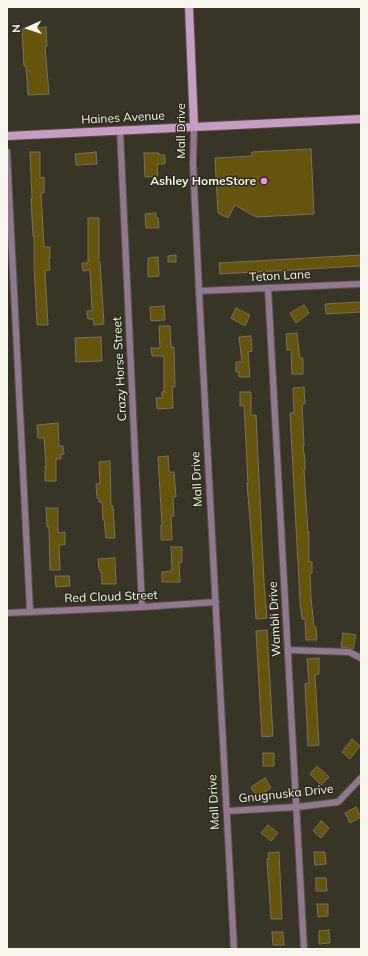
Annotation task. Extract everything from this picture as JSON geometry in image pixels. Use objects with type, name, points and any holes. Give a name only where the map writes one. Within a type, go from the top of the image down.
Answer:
[{"type":"main road","name":"Mall Drive","points":[[189,7],[194,126]]},
{"type":"main road","name":"Haines Avenue","points":[[7,136],[361,118]]},
{"type":"street","name":"Mall Drive","points":[[194,126],[199,291],[234,949]]},
{"type":"street","name":"Crazy Horse Street","points":[[120,130],[142,607]]},
{"type":"street","points":[[7,152],[30,611]]},
{"type":"street","name":"Teton Lane","points":[[199,291],[361,284]]},
{"type":"street","name":"Wambli Drive","points":[[268,288],[304,949]]},
{"type":"street","name":"Red Cloud Street","points":[[7,612],[142,607],[216,602]]},
{"type":"street","points":[[288,650],[349,652],[361,658]]},
{"type":"street","name":"Gnugnuska Drive","points":[[227,811],[338,802],[361,778]]},
{"type":"building","points":[[46,27],[47,46],[45,46],[49,94],[28,95],[26,66],[24,66],[22,29]]},
{"type":"building","name":"Ashley HomeStore","points":[[311,149],[314,214],[256,217],[235,205],[228,218],[218,213],[215,158],[252,156],[252,152]]},
{"type":"building","points":[[30,152],[40,152],[40,178],[44,177],[44,193],[41,193],[44,247],[50,247],[50,270],[45,271],[48,325],[37,325]]},
{"type":"building","points":[[96,152],[97,164],[76,165],[75,154]]},
{"type":"building","points":[[144,153],[159,153],[159,155],[165,155],[165,164],[157,164],[158,176],[145,177]]},
{"type":"building","points":[[156,213],[159,228],[146,228],[145,214]]},
{"type":"building","points":[[88,218],[99,218],[99,262],[104,324],[94,325],[93,319],[88,319],[87,311],[92,311],[90,270],[83,271],[82,263],[88,263]]},
{"type":"building","points":[[176,255],[176,262],[168,262],[168,256]]},
{"type":"building","points":[[361,255],[361,266],[220,274],[219,263]]},
{"type":"building","points":[[158,257],[159,276],[148,277],[148,258]]},
{"type":"building","points":[[361,302],[361,312],[326,314],[325,304]]},
{"type":"building","points":[[304,305],[309,313],[296,323],[290,313]]},
{"type":"building","points":[[164,306],[165,320],[151,321],[150,307]]},
{"type":"building","points":[[236,308],[250,315],[245,326],[231,318]]},
{"type":"building","points":[[159,326],[170,326],[171,347],[174,347],[175,387],[172,387],[173,408],[157,409],[156,398],[162,398],[162,392],[164,392],[164,356],[152,356],[151,348],[160,348]]},
{"type":"building","points":[[297,333],[300,358],[303,358],[303,374],[292,374],[291,349],[287,350],[286,334]]},
{"type":"building","points":[[251,336],[252,351],[248,352],[250,377],[239,377],[239,372],[236,372],[236,362],[242,362],[239,337]]},
{"type":"building","points":[[101,337],[102,361],[76,362],[75,338]]},
{"type":"building","points":[[304,387],[305,404],[302,404],[303,446],[305,460],[304,470],[309,532],[309,562],[312,562],[312,573],[310,573],[311,598],[317,640],[306,640],[305,619],[302,619],[290,413],[294,413],[293,388]]},
{"type":"building","points":[[240,392],[251,392],[251,415],[256,415],[267,618],[256,619],[247,483],[244,405],[240,406]]},
{"type":"building","points":[[58,423],[59,446],[63,446],[64,454],[61,454],[61,459],[56,459],[56,481],[45,481],[46,466],[44,438],[38,438],[37,425]]},
{"type":"building","points":[[168,456],[169,472],[174,472],[176,497],[173,497],[174,516],[171,516],[172,540],[161,540],[162,525],[158,457]]},
{"type":"building","points":[[110,461],[111,506],[113,506],[115,538],[106,538],[102,502],[99,502],[99,498],[97,498],[96,484],[100,484],[99,462]]},
{"type":"building","points":[[46,508],[58,508],[58,533],[65,532],[65,545],[59,545],[60,570],[50,570],[49,527],[47,527]]},
{"type":"building","points":[[171,547],[182,547],[182,562],[179,563],[180,582],[162,582],[162,572],[172,571]]},
{"type":"building","points":[[115,558],[116,584],[102,584],[101,570],[99,570],[98,559]]},
{"type":"building","points":[[55,576],[69,576],[70,586],[56,587]]},
{"type":"building","points":[[267,630],[273,736],[262,737],[256,631]]},
{"type":"building","points":[[343,633],[356,635],[353,649],[341,647]]},
{"type":"building","points":[[319,658],[319,674],[315,675],[319,745],[308,746],[305,684],[309,683],[307,659]]},
{"type":"building","points":[[352,739],[360,746],[350,759],[342,752]]},
{"type":"building","points":[[263,753],[274,753],[274,766],[263,766]]},
{"type":"building","points":[[317,766],[329,777],[321,785],[310,774]]},
{"type":"building","points":[[265,778],[271,788],[257,797],[251,787]]},
{"type":"building","points":[[356,807],[361,817],[350,823],[345,813]]},
{"type":"building","points":[[321,821],[329,828],[321,838],[313,831]]},
{"type":"building","points":[[268,825],[278,833],[271,841],[261,833]]},
{"type":"building","points":[[279,852],[282,919],[271,919],[267,859],[269,859],[268,853]]},
{"type":"building","points":[[314,852],[325,852],[326,864],[315,865]]},
{"type":"building","points":[[316,878],[326,878],[327,891],[316,891]]},
{"type":"building","points":[[317,904],[328,904],[328,916],[318,917]]},
{"type":"building","points":[[329,930],[330,943],[319,944],[319,931]]},
{"type":"building","points":[[272,932],[283,932],[284,945],[273,945]]},
{"type":"place","name":"Ashley HomeStore","points":[[264,181]]}]
